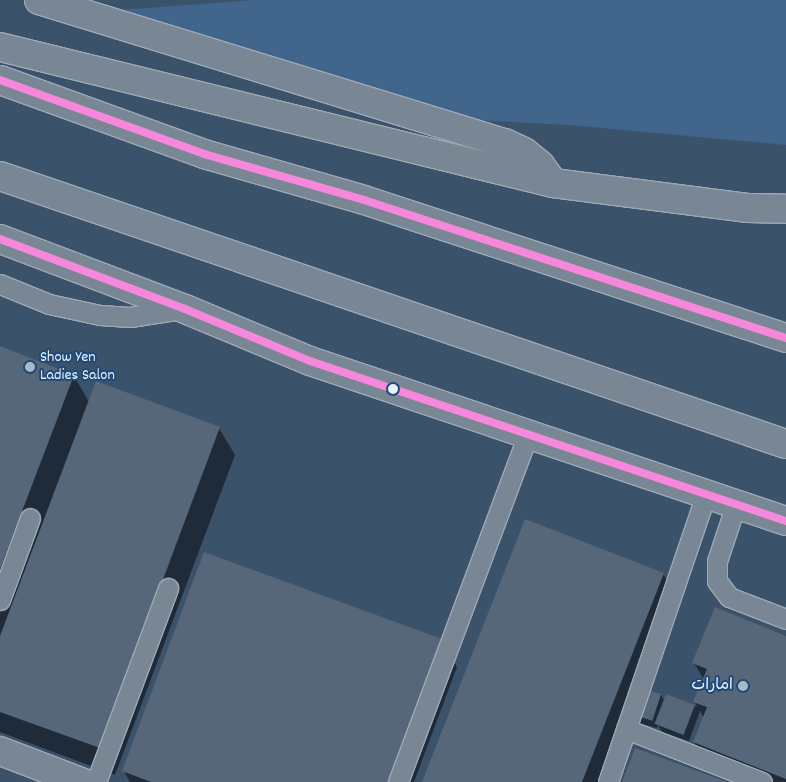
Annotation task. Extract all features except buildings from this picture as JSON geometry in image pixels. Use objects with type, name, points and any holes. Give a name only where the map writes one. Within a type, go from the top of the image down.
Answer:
[{"type":"main road","points":[[39,0],[505,142],[524,152],[540,165],[553,183]]},
{"type":"main road","points":[[0,47],[553,183],[737,207],[786,209]]},
{"type":"main road","points":[[0,80],[204,154],[364,200],[786,338]]},
{"type":"main road","points":[[0,176],[786,444]]},
{"type":"main road","points":[[0,239],[186,309],[310,360],[786,521]]},
{"type":"main road","points":[[0,751],[80,782]]},
{"type":"lane","points":[[0,284],[49,304],[100,315],[130,317],[186,309]]},
{"type":"lane","points":[[398,782],[528,435]]},
{"type":"lane","points":[[608,782],[706,494]]},
{"type":"lane","points":[[736,504],[717,561],[717,581],[722,590],[734,600],[786,619]]},
{"type":"lane","points":[[0,600],[30,518]]},
{"type":"lane","points":[[96,782],[168,588]]},
{"type":"lane","points":[[626,729],[762,782]]},
{"type":"shaded area","points":[[253,0],[786,0],[786,145],[569,125],[439,118],[42,8],[121,10]]},
{"type":"transit line","points":[[0,80],[204,154],[364,200],[786,338]]},
{"type":"transit line","points":[[0,239],[185,309],[310,361],[786,521]]},
{"type":"place","name":"Show Yen Ladies Salon","points":[[30,367]]},
{"type":"place","name":"امارات","points":[[743,686]]}]
